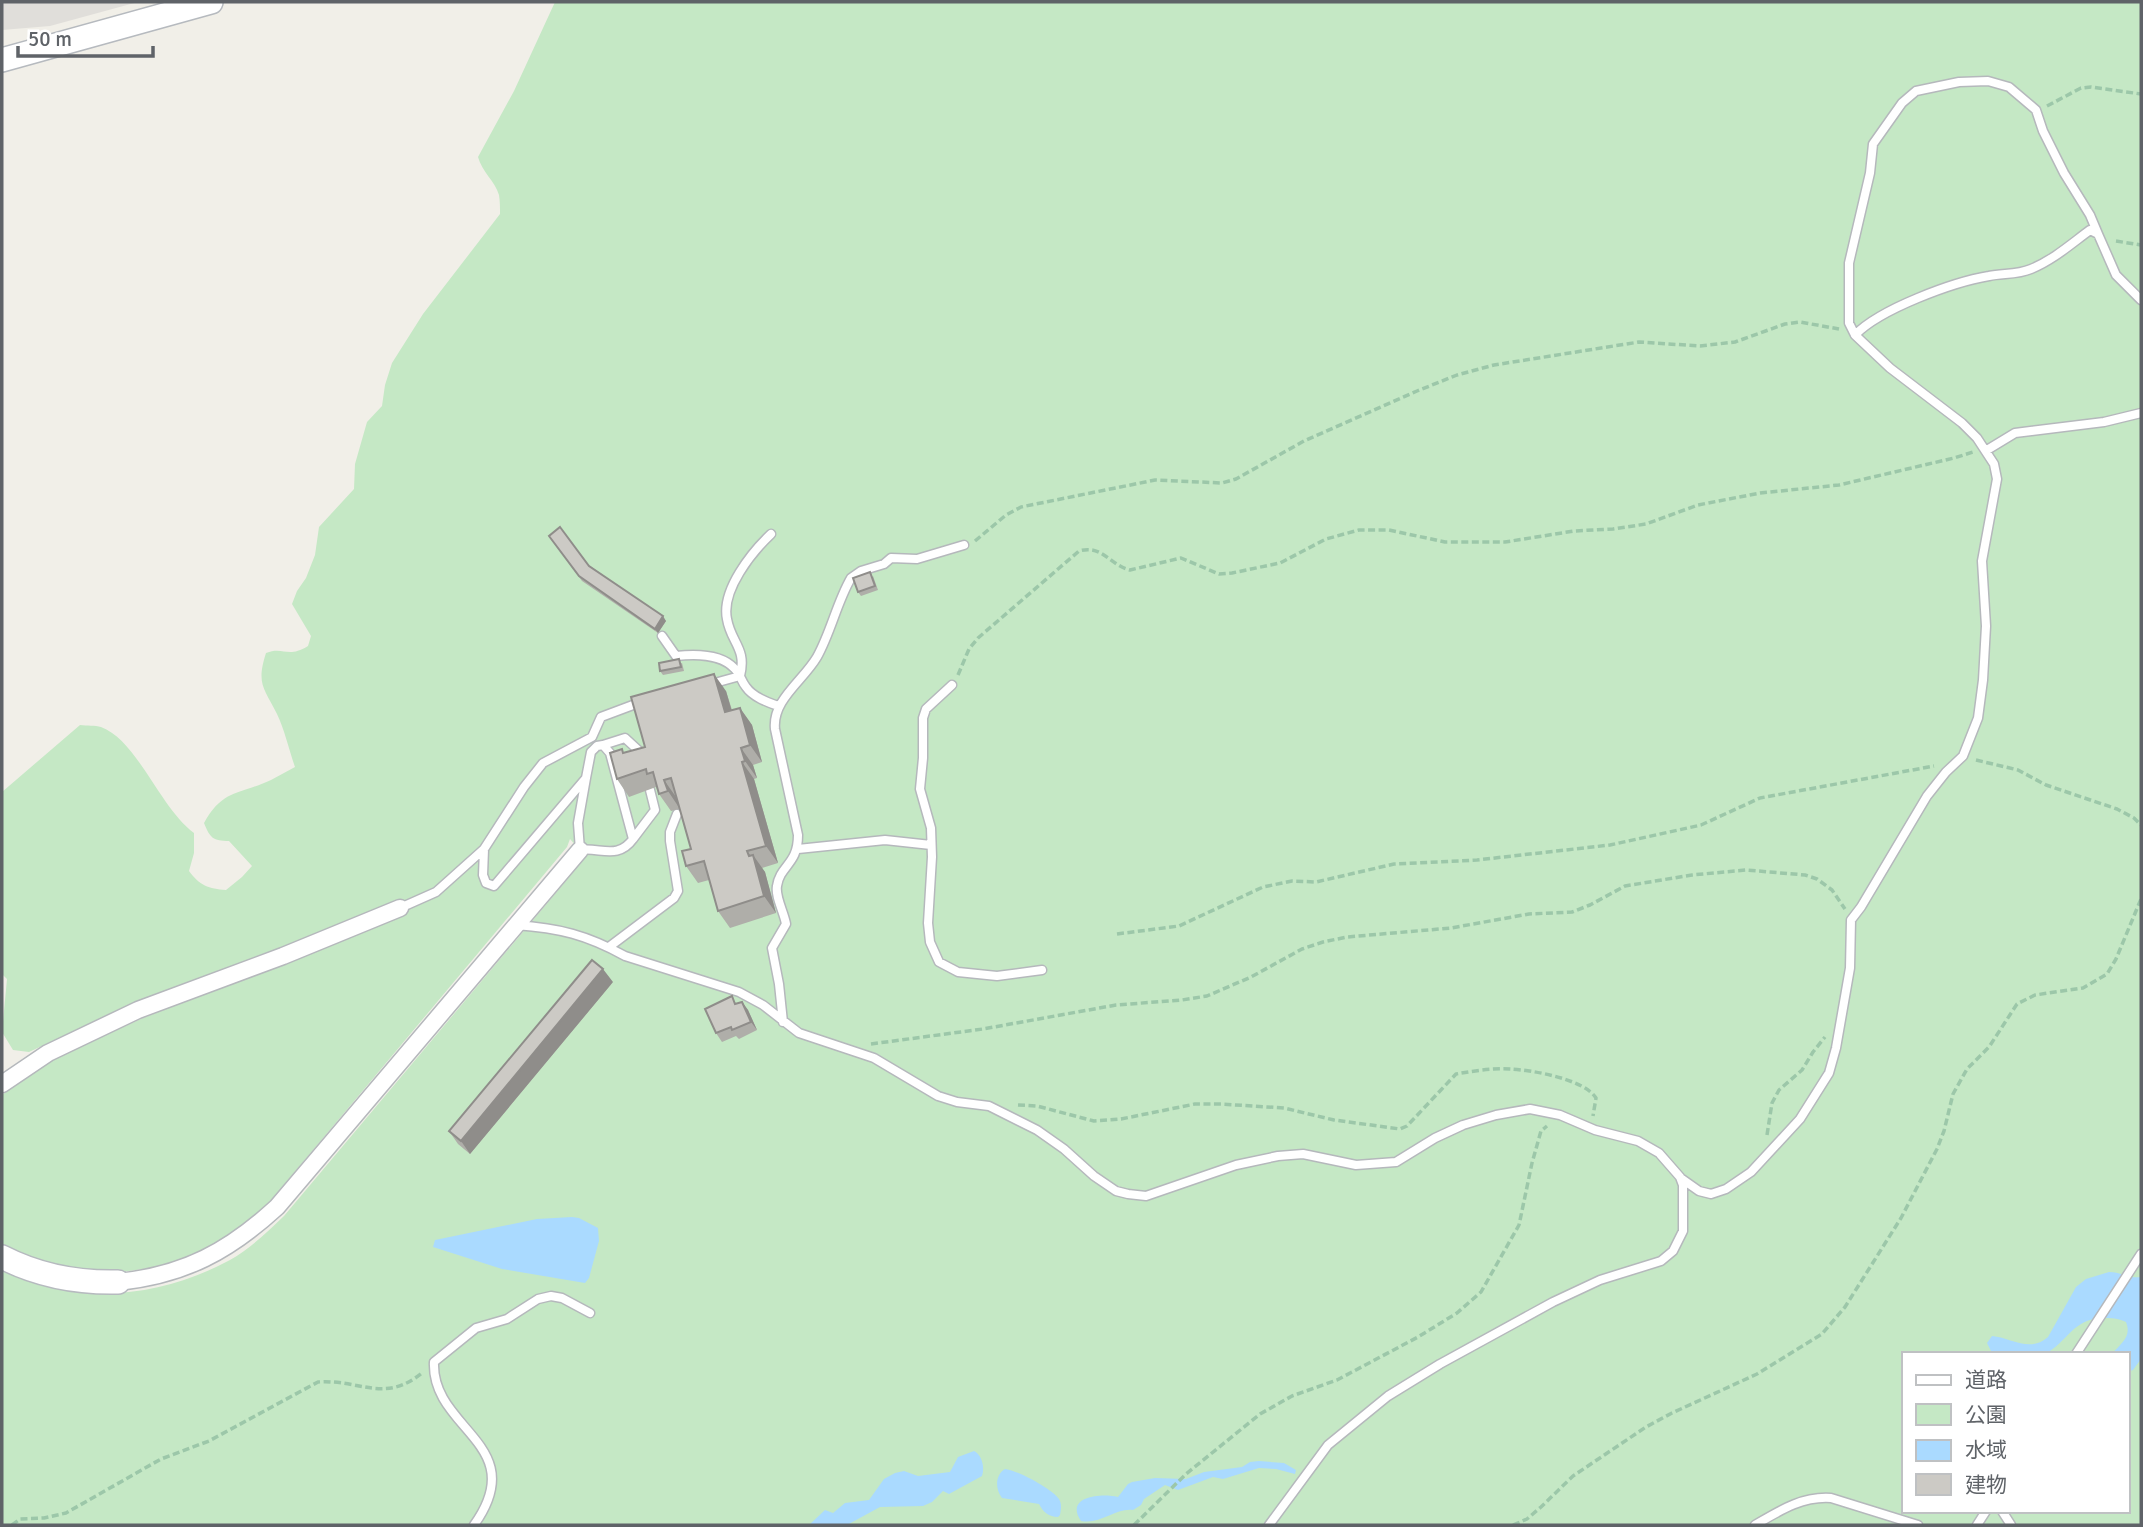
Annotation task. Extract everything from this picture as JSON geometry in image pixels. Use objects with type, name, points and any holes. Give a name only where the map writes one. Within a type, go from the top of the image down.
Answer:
[{"type":"street","points":[[2,60],[211,2]]},
{"type":"street","points":[[2,1257],[50,1276],[88,1283],[149,1279],[219,1253],[250,1232],[278,1207],[580,850]]},
{"type":"street","points":[[2,1084],[48,1053],[138,1010],[283,956],[400,908]]},
{"type":"lane","points":[[516,925],[567,930],[625,956],[739,992],[763,1005],[783,1022],[809,1038],[843,1046],[874,1058],[938,1096],[957,1102],[989,1106],[1037,1130],[1116,1191],[1146,1196],[1236,1165],[1278,1156],[1303,1154],[1356,1165],[1396,1162],[1435,1138],[1463,1125],[1530,1109],[1560,1115],[1595,1130],[1649,1146],[1659,1153],[1680,1177],[1699,1191],[1717,1193],[1751,1172],[1800,1119],[1829,1073],[1850,968],[1852,920],[1927,796],[1960,759],[1978,718],[1986,626],[1982,561],[1997,479],[1987,450],[1962,423],[1909,384],[1855,335],[1849,323],[1849,263],[1870,173],[1873,144],[1902,103],[1916,91],[1959,82],[1988,81],[2009,87],[2036,110],[2043,131],[2064,173],[2090,215],[2116,275],[2141,300]]},
{"type":"lane","points":[[1855,335],[1861,328],[1896,309],[1964,282],[1989,276],[2016,274],[2052,258],[2090,230],[2098,234]]},
{"type":"lane","points":[[1987,450],[2015,433],[2104,422],[2141,413]]},
{"type":"lane","points":[[740,676],[741,650],[727,620],[726,607],[742,569],[756,548],[771,534]]},
{"type":"lane","points":[[783,1022],[772,948],[786,924],[777,883],[798,849],[798,835],[775,729],[774,718],[778,706],[816,658],[851,578],[861,571],[884,564],[891,558],[917,559],[964,545]]},
{"type":"lane","points":[[662,636],[676,656],[694,654],[726,662],[734,668],[746,688],[761,700],[778,706]]},
{"type":"lane","points":[[701,686],[740,676]]},
{"type":"lane","points":[[952,685],[926,709],[923,718],[920,789],[931,828],[930,942],[939,962],[958,972],[997,976],[1042,970]]},
{"type":"lane","points":[[400,908],[436,892],[484,849],[524,787],[544,763],[592,737],[601,717],[650,699]]},
{"type":"lane","points":[[592,737],[610,753],[633,839]]},
{"type":"lane","points":[[643,767],[638,750],[625,738],[600,745],[591,752],[578,823],[580,850],[590,848],[605,853],[628,846],[655,810],[650,790]]},
{"type":"lane","points":[[484,849],[486,883],[494,886],[586,778]]},
{"type":"lane","points":[[609,947],[674,898],[678,891],[670,832],[677,814]]},
{"type":"lane","points":[[798,849],[885,840],[931,845]]},
{"type":"lane","points":[[1269,1525],[1328,1445],[1388,1396],[1553,1302],[1600,1280],[1661,1261],[1673,1251],[1684,1231],[1684,1194],[1680,1177]]},
{"type":"lane","points":[[2078,1352],[2140,1256]]},
{"type":"lane","points":[[474,1525],[483,1513],[493,1483],[491,1469],[484,1452],[441,1396],[433,1376],[434,1362],[476,1328],[507,1319],[538,1299],[551,1296],[562,1298],[590,1313]]},
{"type":"lane","points":[[1755,1525],[1802,1500],[1816,1497],[1831,1498],[1918,1525]]},
{"type":"path","points":[[2036,110],[2081,88],[2099,87],[2141,94]]},
{"type":"path","points":[[2098,234],[2120,243],[2141,245]]},
{"type":"path","points":[[964,545],[978,540],[1006,515],[1021,507],[1155,480],[1222,482],[1236,479],[1304,441],[1416,391],[1457,375],[1494,365],[1639,342],[1700,346],[1735,342],[1784,324],[1800,322],[1855,335]]},
{"type":"path","points":[[952,685],[969,649],[984,631],[1079,551],[1086,549],[1105,554],[1124,569],[1130,570],[1181,558],[1219,574],[1232,573],[1280,564],[1325,539],[1359,530],[1389,530],[1445,542],[1505,542],[1574,531],[1613,529],[1646,524],[1698,505],[1760,493],[1839,485],[1987,450]]},
{"type":"path","points":[[1117,934],[1180,926],[1277,883],[1316,882],[1394,864],[1477,860],[1610,845],[1700,825],[1760,798],[1960,759],[2018,770],[2046,785],[2116,809],[2134,818],[2141,825]]},
{"type":"path","points":[[843,1046],[983,1029],[1116,1005],[1207,996],[1251,978],[1302,949],[1323,942],[1347,937],[1451,928],[1529,914],[1572,912],[1625,886],[1692,875],[1746,870],[1805,875],[1817,879],[1832,890],[1852,920]]},
{"type":"path","points":[[1513,1525],[1541,1507],[1573,1476],[1646,1427],[1757,1374],[1822,1334],[1845,1307],[1901,1218],[1937,1149],[1953,1094],[1967,1069],[1989,1047],[2017,1004],[2035,995],[2083,988],[2107,974],[2116,960],[2141,898]]},
{"type":"path","points":[[1765,1154],[1768,1118],[1779,1090],[1802,1070],[1813,1052],[1836,1026],[1842,1013]]},
{"type":"path","points":[[989,1106],[1037,1106],[1094,1121],[1121,1119],[1195,1104],[1221,1104],[1283,1108],[1345,1122],[1400,1129],[1407,1126],[1456,1074],[1511,1069],[1561,1078],[1592,1092],[1596,1098],[1593,1119],[1595,1130]]},
{"type":"path","points":[[1134,1525],[1186,1474],[1260,1414],[1292,1396],[1345,1376],[1418,1337],[1457,1313],[1481,1292],[1519,1225],[1541,1131],[1548,1126],[1554,1126]]},
{"type":"path","points":[[12,1525],[20,1518],[44,1518],[66,1513],[161,1459],[209,1441],[317,1382],[339,1382],[372,1389],[388,1389],[403,1386],[434,1362]]},
{"type":"shaded area","points":[[2,2],[138,2],[50,26],[2,30]]},
{"type":"green space","points":[[555,2],[2141,2],[2141,1525],[2,1525],[2,1269],[58,1289],[116,1293],[174,1283],[203,1273],[244,1251],[284,1216],[586,857],[570,839],[567,847],[272,1199],[230,1236],[214,1246],[174,1262],[132,1271],[110,1272],[68,1269],[35,1260],[2,1246],[2,1095],[53,1059],[143,1018],[405,915],[399,900],[132,1004],[29,1052],[13,1050],[2,1032],[7,979],[2,974],[2,792],[80,725],[101,727],[114,734],[137,760],[170,808],[194,833],[194,853],[189,871],[197,880],[209,887],[226,890],[252,866],[229,841],[213,838],[204,823],[225,798],[271,780],[295,767],[280,720],[263,685],[262,672],[266,653],[295,652],[308,646],[311,636],[292,604],[315,555],[319,527],[354,489],[355,464],[367,422],[382,406],[392,363],[423,314],[500,214],[497,190],[478,157],[514,91]]},
{"type":"water","points":[[572,1217],[598,1228],[599,1241],[589,1278],[585,1283],[502,1269],[433,1247],[435,1240],[537,1219]]},
{"type":"water","points":[[2109,1272],[2141,1277],[2141,1359],[2133,1370],[2129,1371],[2129,1352],[2114,1352],[2125,1340],[2128,1332],[2126,1322],[2114,1318],[2084,1322],[2048,1352],[1992,1352],[1987,1343],[1992,1336],[2028,1344],[2041,1342],[2048,1337],[2076,1287],[2086,1279]]},
{"type":"water","points":[[974,1451],[982,1462],[982,1476],[949,1494],[943,1491],[932,1502],[923,1506],[880,1507],[847,1525],[809,1525],[825,1510],[833,1513],[845,1503],[869,1500],[884,1479],[895,1473],[904,1471],[918,1476],[950,1472],[958,1457]]},
{"type":"water","points":[[1259,1461],[1284,1463],[1296,1470],[1295,1474],[1259,1468],[1223,1479],[1213,1477],[1178,1490],[1165,1485],[1133,1510],[1120,1511],[1095,1521],[1081,1521],[1077,1513],[1077,1506],[1081,1501],[1095,1496],[1118,1497],[1132,1482],[1155,1478],[1186,1479],[1204,1472],[1242,1467]]},
{"type":"water","points":[[1005,1469],[1026,1476],[1055,1495],[1061,1503],[1060,1515],[1049,1515],[1039,1504],[1002,1498],[997,1482]]},
{"type":"building","points":[[560,527],[589,566],[663,616],[655,629],[579,576],[549,536]]},
{"type":"building","points":[[870,572],[875,586],[858,592],[853,578]]},
{"type":"building","points":[[679,659],[681,667],[660,671],[659,663]]},
{"type":"building","points":[[714,674],[725,712],[740,708],[750,745],[741,748],[745,761],[742,762],[766,846],[747,851],[749,856],[753,855],[764,896],[718,911],[704,861],[686,866],[682,851],[691,849],[671,778],[664,780],[668,791],[659,794],[653,772],[647,774],[646,769],[617,779],[610,753],[622,749],[623,753],[645,747],[631,697]]},
{"type":"building","points":[[592,960],[603,969],[461,1141],[449,1131]]},
{"type":"building","points":[[732,996],[735,1004],[742,1002],[751,1022],[716,1033],[705,1009]]}]
